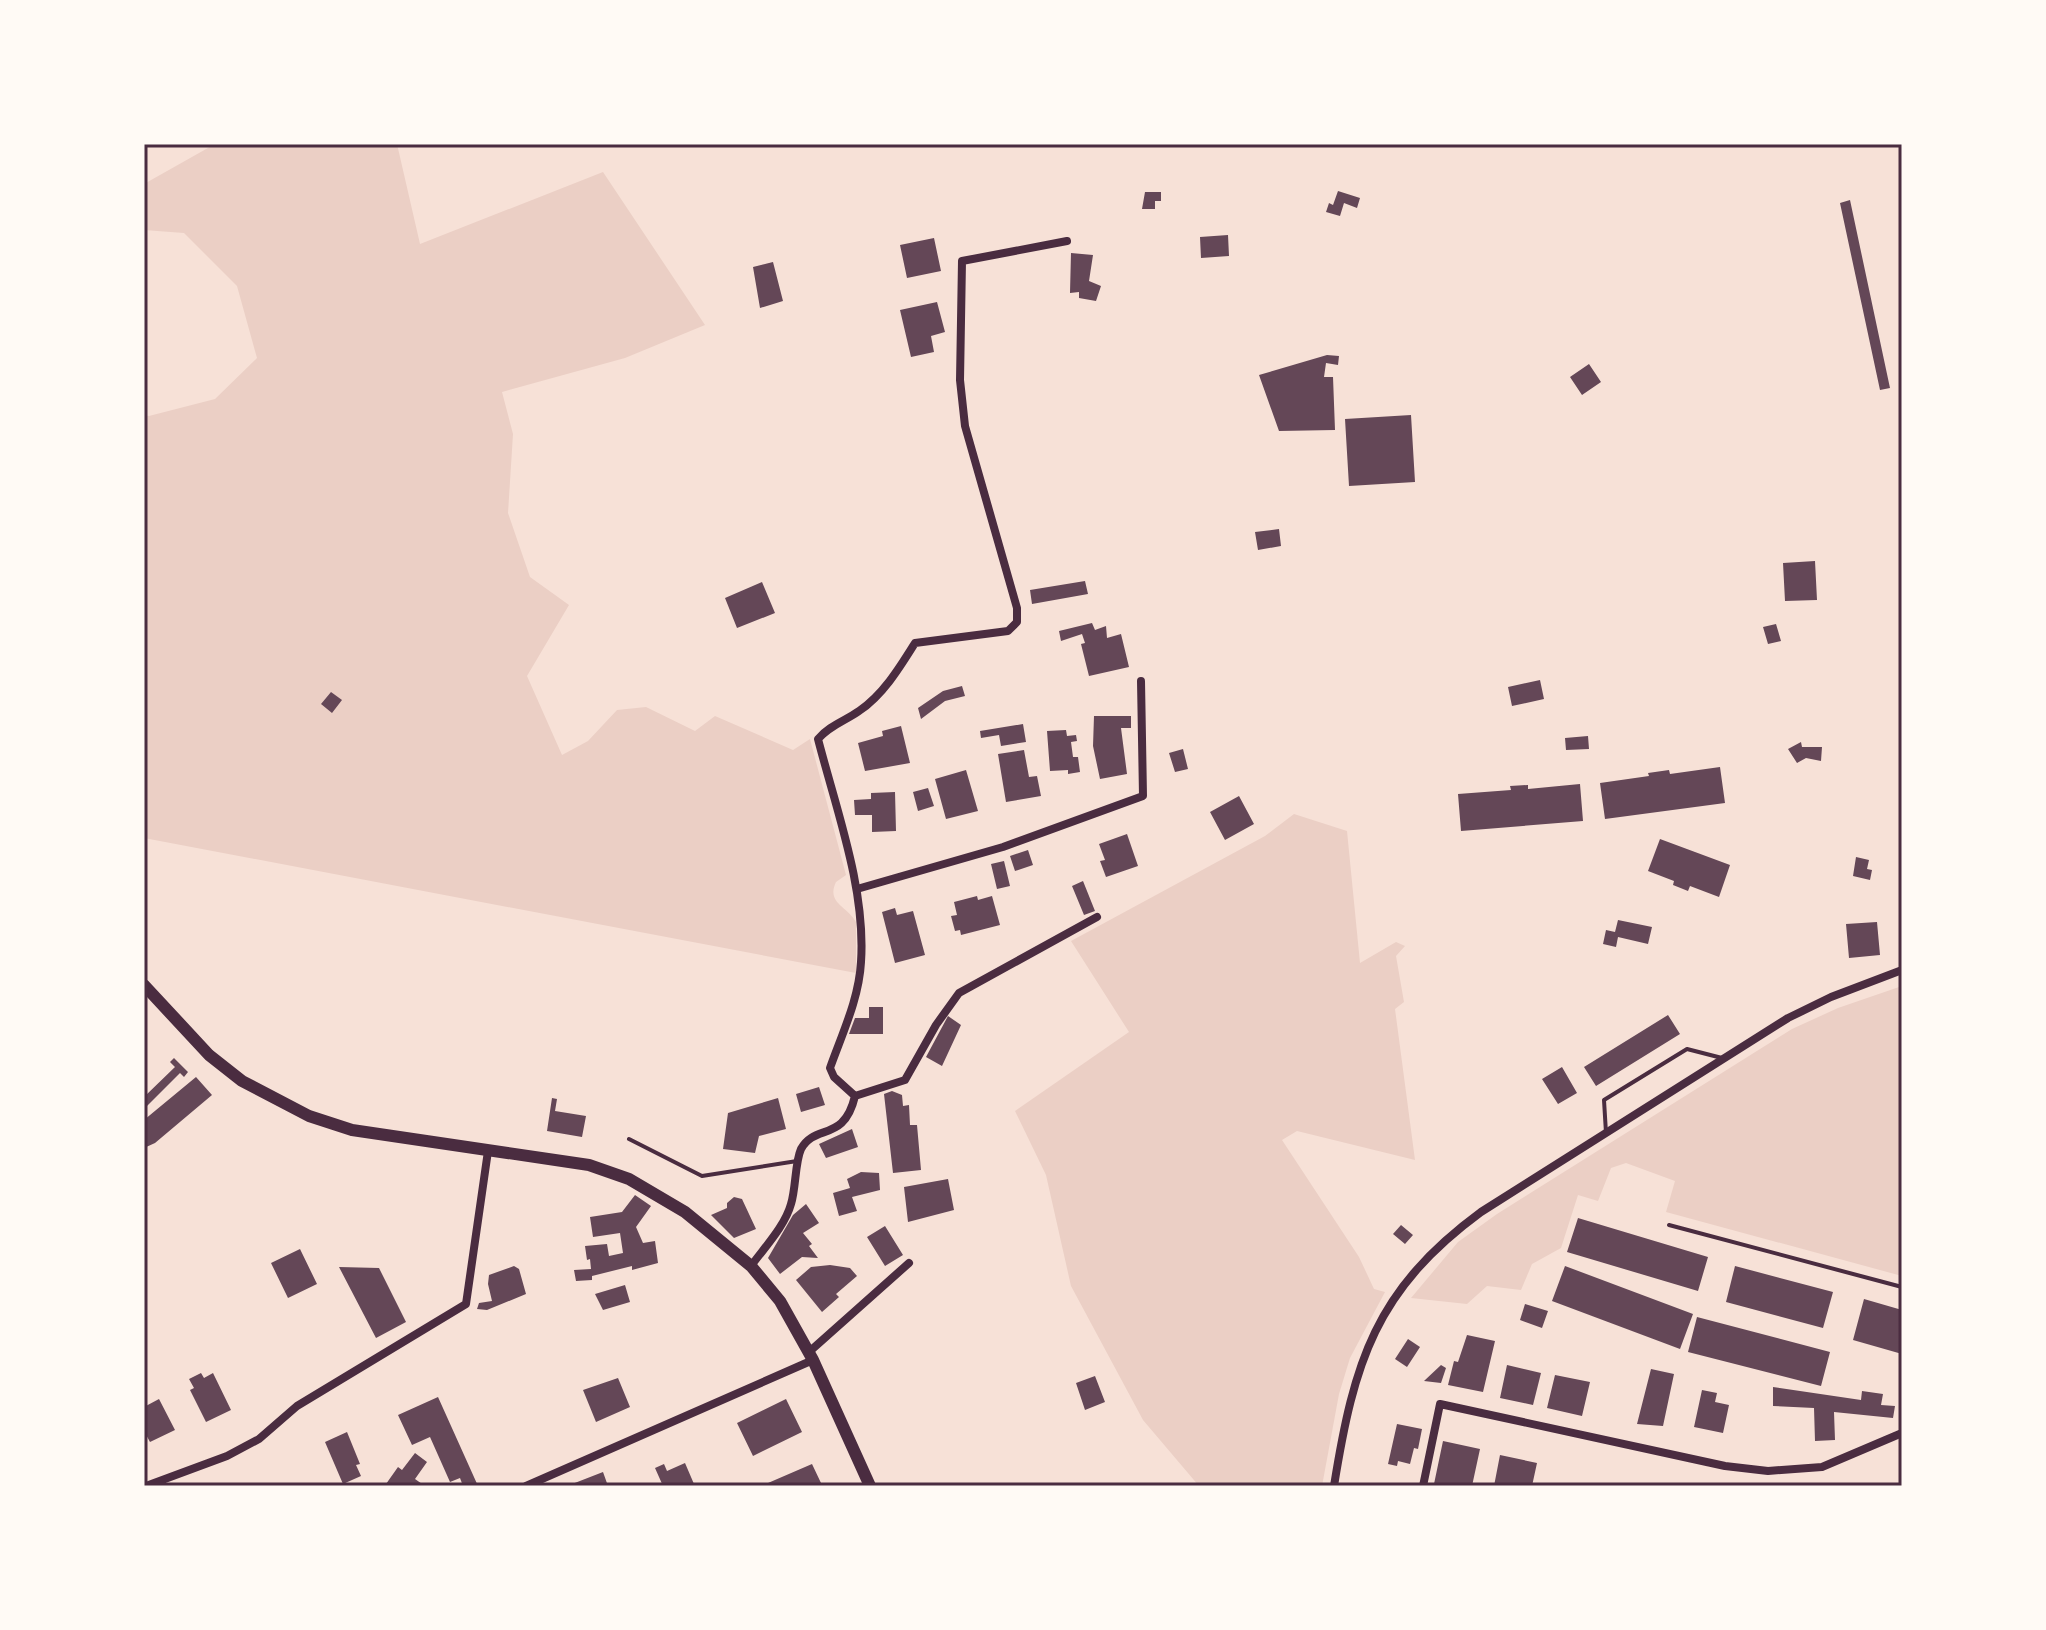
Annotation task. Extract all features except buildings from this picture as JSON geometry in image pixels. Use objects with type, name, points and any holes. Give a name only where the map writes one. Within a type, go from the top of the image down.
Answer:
[{"type":"main road","points":[[144,985],[209,1055],[242,1081],[309,1116],[352,1130],[589,1165],[629,1179],[685,1212],[751,1266],[780,1301],[811,1356],[870,1486]]},
{"type":"street","points":[[855,1096],[834,1077],[830,1068],[855,999],[860,972],[857,889],[818,739],[827,728],[862,710],[891,680],[915,643],[1008,631],[1017,622],[1017,608],[965,426],[959,349],[962,261],[1067,241]]},
{"type":"street","points":[[857,889],[1003,847],[1143,796],[1141,681]]},
{"type":"street","points":[[855,1096],[905,1080],[936,1025],[959,993],[1097,917]]},
{"type":"street","points":[[1334,1486],[1343,1432],[1360,1364],[1377,1327],[1402,1286],[1450,1235],[1481,1212],[1788,1018],[1831,997],[1902,970]]},
{"type":"street","points":[[751,1266],[790,1208],[801,1150],[809,1140],[843,1124],[852,1112],[855,1096]]},
{"type":"street","points":[[146,1486],[227,1456],[259,1439],[297,1406],[466,1304],[488,1151]]},
{"type":"street","points":[[526,1486],[811,1356],[909,1263]]},
{"type":"street","points":[[1423,1486],[1440,1404],[1725,1466],[1768,1471],[1822,1467],[1902,1433]]},
{"type":"lane","points":[[1606,1133],[1604,1100],[1687,1049],[1724,1059]]},
{"type":"lane","points":[[629,1139],[702,1176],[799,1161]]},
{"type":"lane","points":[[1669,1225],[1902,1287]]},
{"type":"shaded area","points":[[215,144],[397,144],[420,244],[603,172],[705,325],[625,358],[502,392],[513,434],[508,513],[530,577],[569,605],[527,676],[562,755],[588,741],[617,710],[646,707],[695,731],[715,716],[793,750],[810,739],[846,875],[836,882],[834,895],[856,922],[856,973],[144,838],[144,415],[215,399],[257,358],[237,286],[184,233],[144,230],[144,184]]},
{"type":"shaded area","points":[[1294,814],[1347,831],[1360,963],[1396,942],[1405,946],[1396,956],[1404,1002],[1395,1009],[1415,1160],[1297,1131],[1282,1140],[1359,1257],[1374,1289],[1385,1292],[1350,1358],[1339,1394],[1322,1486],[1199,1486],[1143,1420],[1071,1286],[1046,1175],[1015,1111],[1129,1032],[1071,941],[1265,836]]},
{"type":"shaded area","points":[[1902,986],[1902,1276],[1666,1212],[1675,1181],[1626,1163],[1611,1168],[1598,1201],[1578,1195],[1561,1248],[1532,1264],[1521,1290],[1487,1286],[1467,1304],[1411,1298],[1458,1242],[1497,1214],[1792,1029],[1838,1008]]}]
